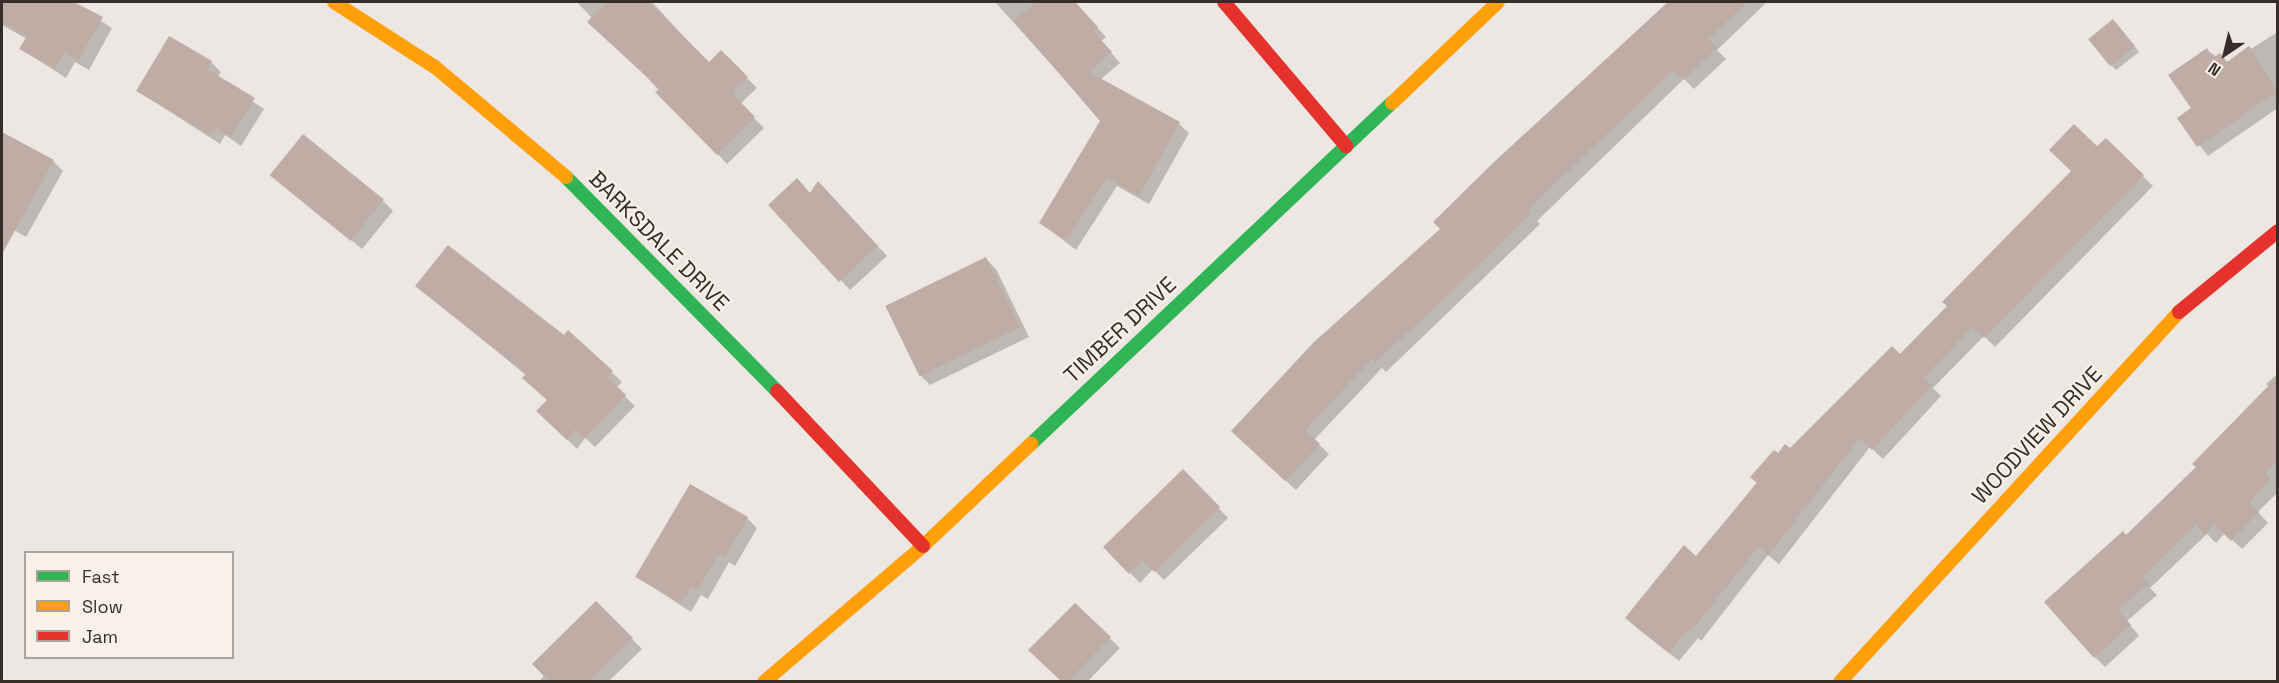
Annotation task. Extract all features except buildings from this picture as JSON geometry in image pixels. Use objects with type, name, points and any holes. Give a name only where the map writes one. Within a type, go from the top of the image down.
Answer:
[{"type":"street","name":"BARKSDALE DRIVE","points":[[334,2],[435,67],[560,170],[755,367],[923,546]]},
{"type":"street","points":[[1224,2],[1346,146]]},
{"type":"street","name":"TIMBER DRIVE","points":[[764,681],[923,546],[1498,2]]},
{"type":"street","name":"WOODVIEW DRIVE","points":[[1840,681],[2185,306],[2277,231]]},
{"type":"traffic: fast","points":[[1031,444],[1392,103]]},
{"type":"traffic: fast","points":[[566,177],[777,391]]},
{"type":"traffic: slow","points":[[334,2],[435,67],[566,177]]},
{"type":"traffic: slow","points":[[1392,103],[1498,2]]},
{"type":"traffic: slow","points":[[1840,682],[2179,312]]},
{"type":"traffic: slow","points":[[764,682],[923,546],[1031,444]]},
{"type":"traffic: jam","points":[[1224,2],[1346,146]]},
{"type":"traffic: jam","points":[[2179,312],[2278,231]]},
{"type":"traffic: jam","points":[[777,391],[923,546]]}]
